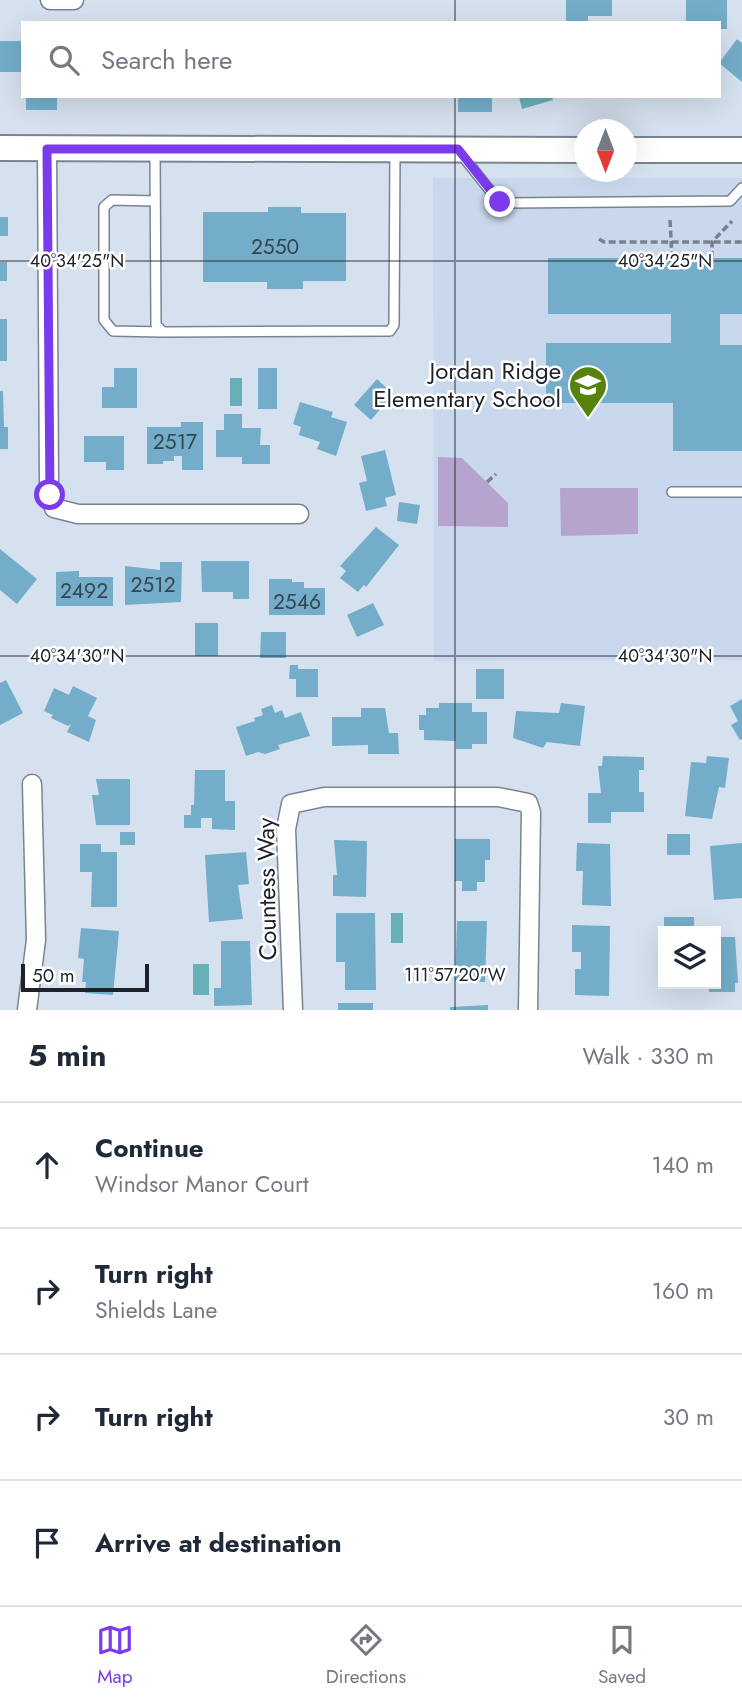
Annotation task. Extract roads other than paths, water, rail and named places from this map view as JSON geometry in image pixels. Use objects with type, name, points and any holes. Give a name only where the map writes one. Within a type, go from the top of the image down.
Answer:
[{"type":"main road","points":[[0,148],[574,150]]},
{"type":"main road","points":[[637,150],[742,150]]},
{"type":"street","points":[[50,0],[74,0]]},
{"type":"street","points":[[47,149],[49,483],[54,508],[78,514],[299,514]]},
{"type":"street","points":[[27,1010],[36,940],[32,784]]},
{"type":"street","name":"Countess Way","points":[[293,1010],[286,829],[291,803],[313,798],[411,797],[498,797],[528,803],[532,843],[528,1010]]},
{"type":"lane","points":[[155,149],[156,325],[163,332]]},
{"type":"lane","points":[[155,201],[112,200],[104,207],[104,320],[113,331],[390,331],[394,325],[396,149]]},
{"type":"lane","points":[[458,149],[500,202],[730,201],[742,188]]},
{"type":"lane","points":[[672,492],[742,492]]},
{"type":"water","points":[[519,98],[552,98],[553,100],[522,109]]},
{"type":"water","points":[[230,378],[242,378],[242,406],[230,406]]},
{"type":"water","points":[[391,913],[403,913],[403,943],[391,943]]},
{"type":"water","points":[[193,964],[209,964],[209,995],[193,995]]},
{"type":"place","name":"Jordan Ridge Elementary School","points":[[588,419]]}]
